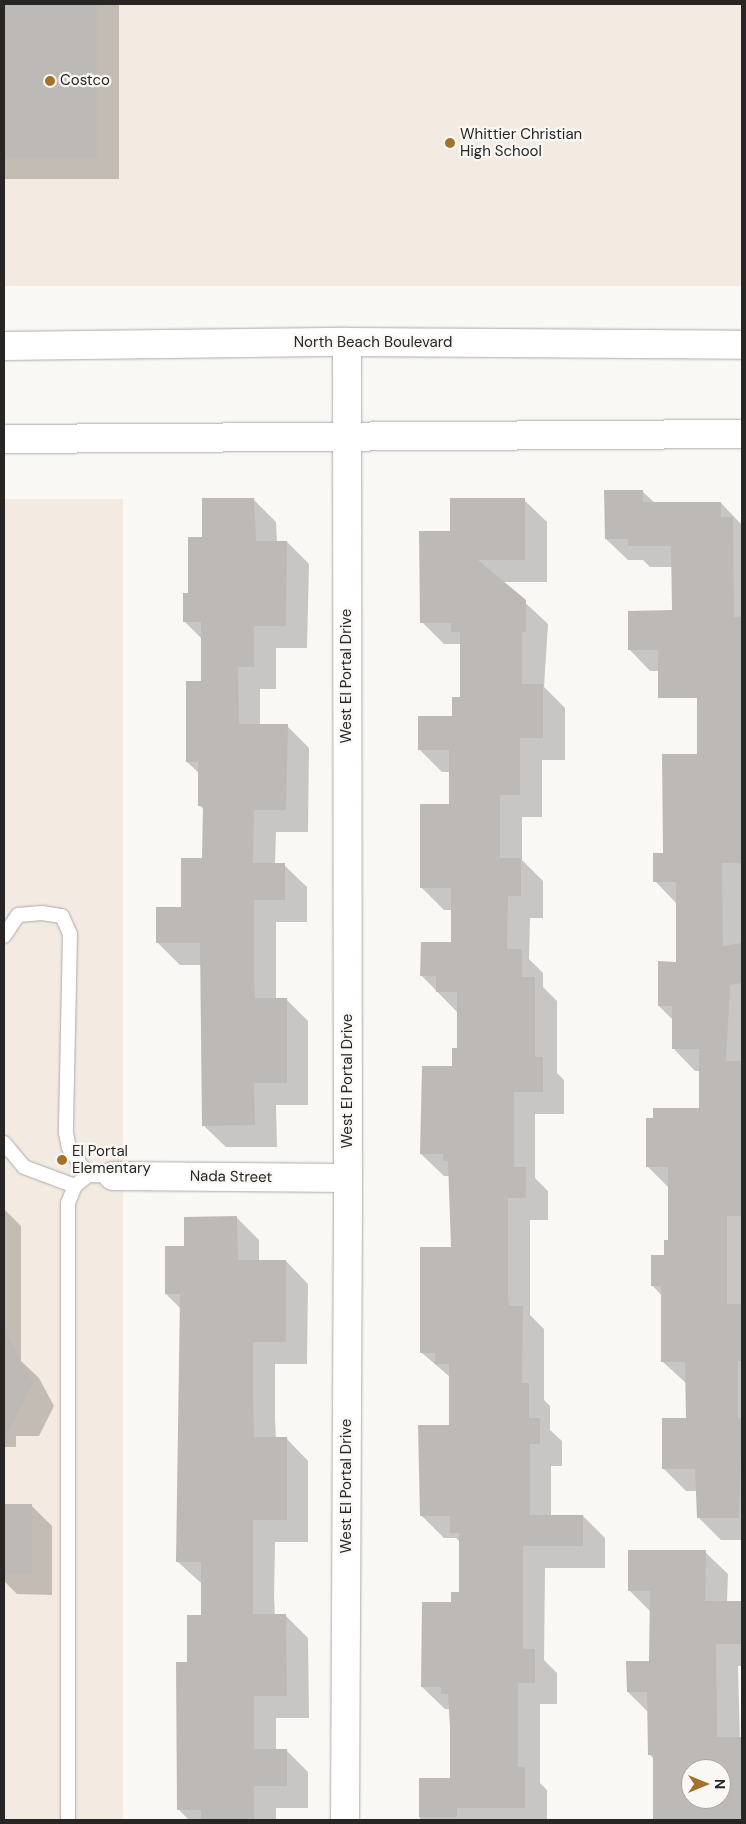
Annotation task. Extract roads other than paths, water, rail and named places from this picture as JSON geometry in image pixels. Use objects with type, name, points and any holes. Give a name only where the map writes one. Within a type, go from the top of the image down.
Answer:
[{"type":"street","name":"North Beach Boulevard","points":[[4,346],[347,342],[742,345]]},
{"type":"street","name":"West El Portal Drive","points":[[345,1820],[348,1178],[347,342]]},
{"type":"street","points":[[4,439],[742,434]]},
{"type":"street","name":"Nada Street","points":[[100,1176],[348,1178]]},
{"type":"lane","points":[[4,936],[18,915],[42,913],[62,916],[70,934],[66,1133],[69,1148],[100,1176],[75,1186],[24,1167],[4,1143]]},
{"type":"lane","points":[[68,1820],[68,1203],[75,1186]]},
{"type":"place","name":"Costco","points":[[50,81]]},
{"type":"place","name":"Whittier Christian High School","points":[[450,143]]},
{"type":"place","name":"El Portal Elementary","points":[[62,1160]]}]
